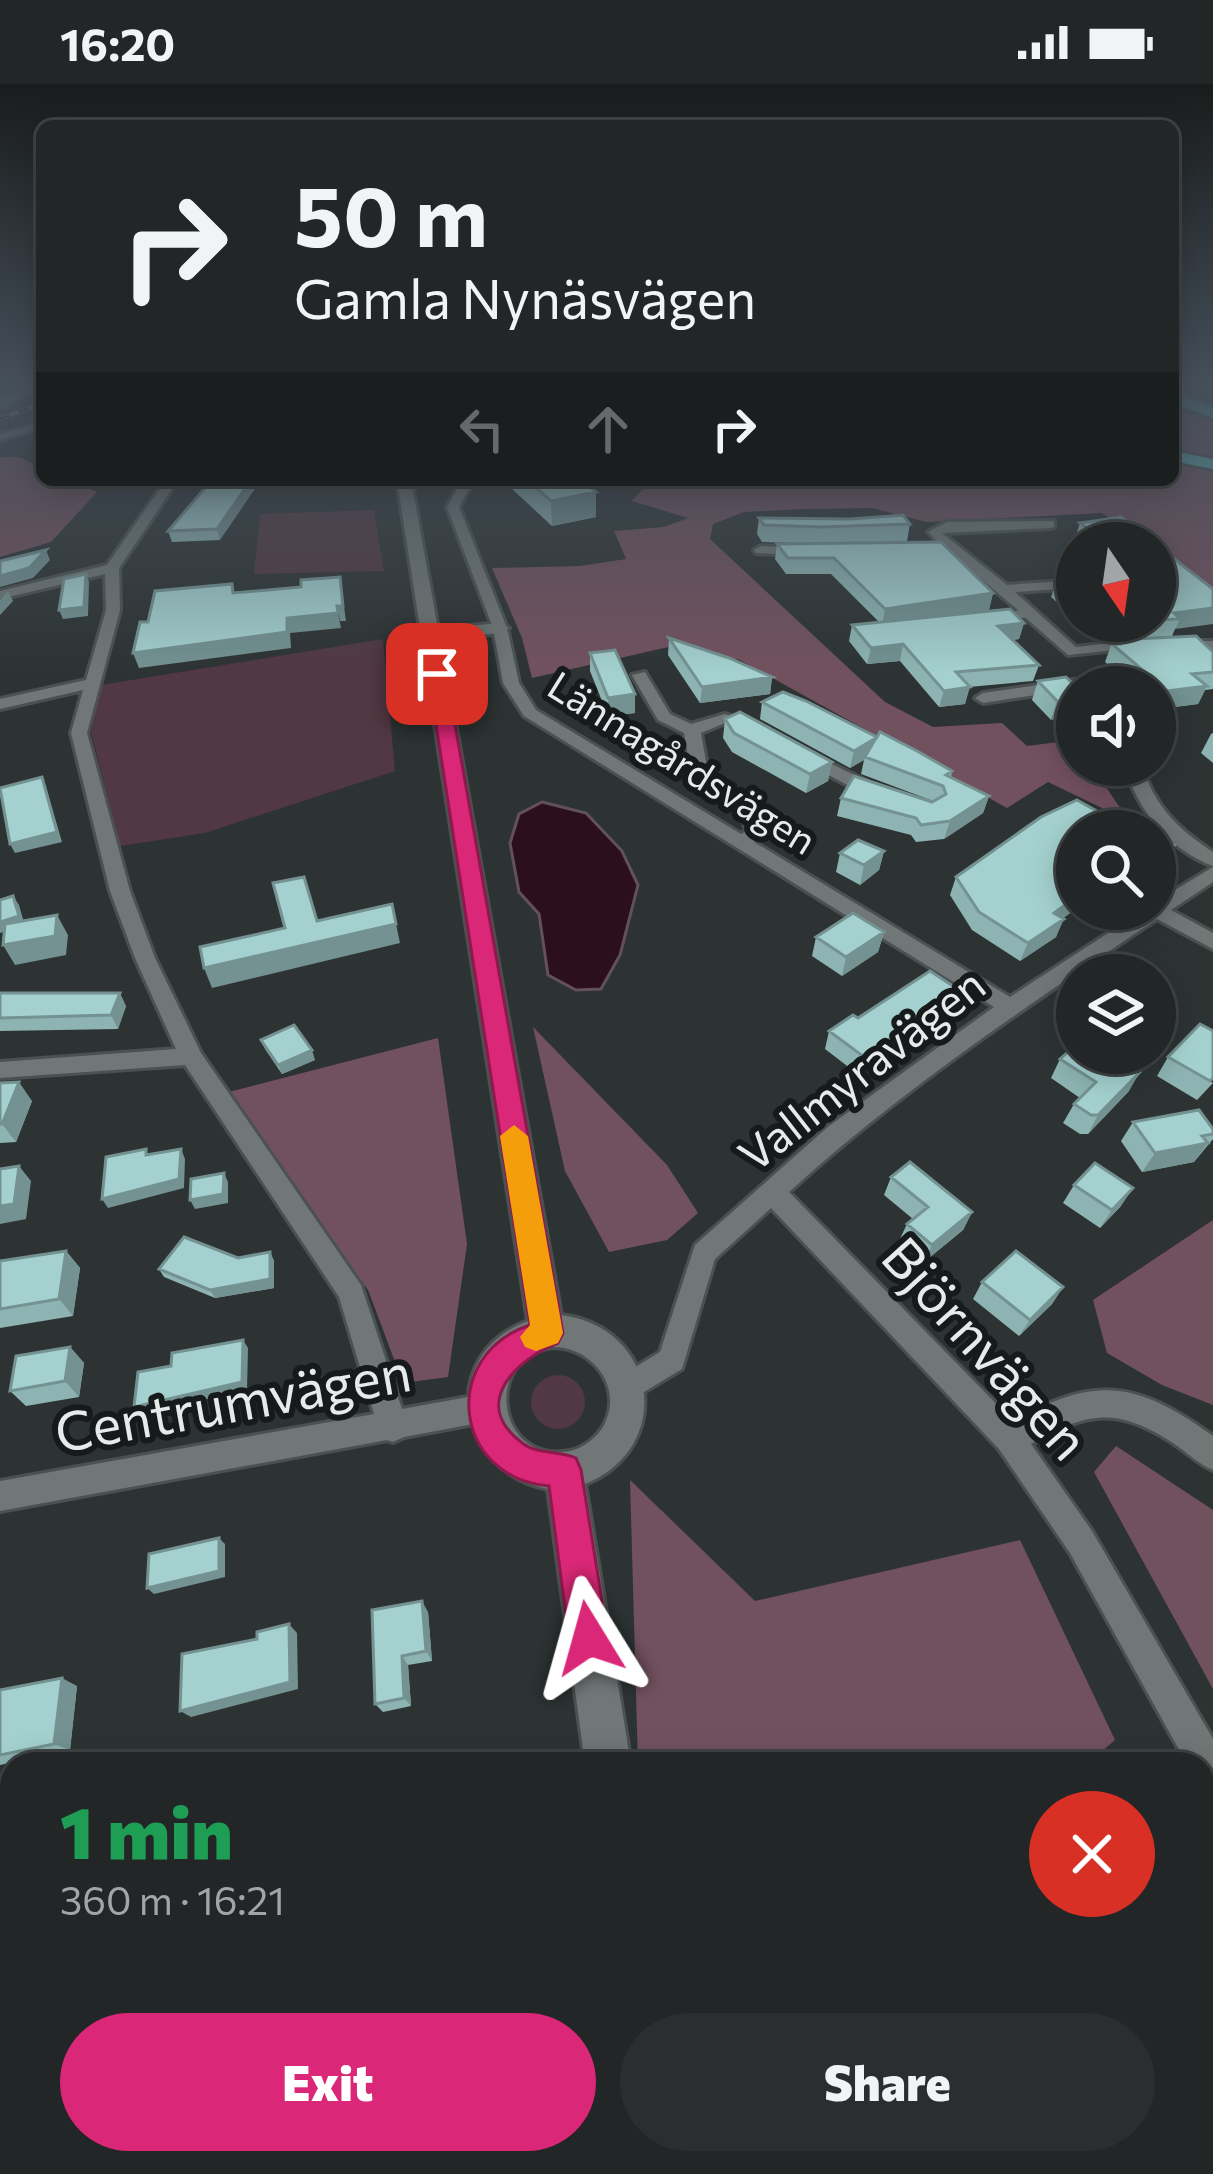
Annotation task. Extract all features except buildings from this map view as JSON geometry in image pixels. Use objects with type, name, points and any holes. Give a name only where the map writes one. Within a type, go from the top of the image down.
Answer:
[{"type":"street","points":[[168,486],[112,568],[113,610],[79,733],[116,876],[145,958],[191,1056],[352,1293],[393,1428]]},
{"type":"street","points":[[405,486],[547,1333]]},
{"type":"street","name":"Lännagårdsvägen","points":[[465,486],[453,507],[500,628],[512,682],[530,713],[1010,1007]]},
{"type":"street","points":[[1050,524],[946,526],[934,532],[1030,613],[1083,666]]},
{"type":"street","points":[[907,549],[951,547]]},
{"type":"street","points":[[761,550],[819,553]]},
{"type":"street","points":[[0,595],[112,568]]},
{"type":"street","points":[[1004,590],[1056,586]]},
{"type":"street","points":[[1006,616],[1030,613]]},
{"type":"street","points":[[430,634],[500,628]]},
{"type":"street","points":[[1073,652],[1139,644],[1213,645]]},
{"type":"street","points":[[640,675],[664,717],[692,731]]},
{"type":"street","points":[[0,704],[92,683]]},
{"type":"street","points":[[983,698],[1056,690]]},
{"type":"street","points":[[692,731],[712,717],[737,718],[774,739]]},
{"type":"street","points":[[692,731],[699,769],[753,820],[755,833],[743,841]]},
{"type":"street","points":[[794,749],[891,799]]},
{"type":"street","points":[[1140,786],[1149,810],[1174,835],[1213,860]]},
{"type":"street","name":"Vallmyravägen","points":[[1176,897],[1213,873]]},
{"type":"street","points":[[1176,921],[1213,942]]},
{"type":"street","name":"Vallmyravägen","points":[[629,1387],[672,1360],[704,1252],[838,1133],[1010,1007],[1127,930]]},
{"type":"street","points":[[0,1070],[191,1056]]},
{"type":"street","name":"Björnvägen","points":[[772,1192],[1010,1439],[1082,1542],[1201,1752]]},
{"type":"street","points":[[547,1333],[590,1339],[608,1350],[622,1367],[629,1387],[622,1431],[608,1450],[564,1470],[534,1467],[509,1454],[491,1434],[484,1408],[487,1382],[501,1359],[521,1342],[547,1333]]},
{"type":"street","points":[[1010,1439],[1082,1403],[1137,1409],[1194,1436],[1213,1455]]},
{"type":"street","name":"Centrumvägen","points":[[0,1496],[484,1408]]},
{"type":"street","points":[[564,1470],[606,1752]]},
{"type":"shaded area","points":[[0,481],[83,486],[97,492],[51,542],[0,557]]},
{"type":"shaded area","points":[[1179,481],[1213,481],[1213,590],[1176,564],[1176,522],[1115,522],[1102,513],[927,522],[872,508],[744,512],[713,524],[710,539],[885,702],[933,727],[1002,723],[1027,746],[1056,742],[1056,786],[1048,782],[1007,808],[740,660],[677,645],[532,678],[522,638],[492,568],[580,566],[626,559],[614,531],[664,527],[688,518],[632,501],[654,486],[1179,486]]},
{"type":"shaded area","points":[[374,510],[384,571],[254,574],[260,514]]},
{"type":"shaded area","points":[[383,639],[395,771],[205,833],[120,846],[91,732],[101,685]]},
{"type":"shaded area","points":[[1056,786],[1105,786],[1122,810],[1106,810]]},
{"type":"shaded area","points":[[542,802],[586,813],[622,851],[638,885],[620,955],[601,989],[576,990],[548,975],[539,914],[519,892],[510,843],[519,814]]},
{"type":"shaded area","points":[[533,1027],[667,1165],[698,1213],[667,1240],[609,1252],[565,1171]]},
{"type":"shaded area","points":[[438,1038],[467,1244],[448,1377],[403,1383],[368,1290],[225,1093]]},
{"type":"shaded area","points":[[1213,1220],[1213,1405],[1162,1385],[1107,1353],[1093,1300]]},
{"type":"shaded area","points":[[558,1375],[577,1383],[585,1402],[577,1421],[558,1429],[539,1421],[531,1402],[539,1383]]},
{"type":"shaded area","points":[[1116,1446],[1213,1510],[1213,1689],[1094,1472]]},
{"type":"shaded area","points":[[630,1480],[755,1601],[1020,1540],[1115,1740],[1101,1752],[638,1752]]},
{"type":"slow traffic","points":[[514,1136],[547,1333],[536,1337]]},
{"type":"route","points":[[437,674],[547,1333],[521,1342],[501,1359],[487,1382],[484,1408],[491,1434],[509,1454],[534,1467],[564,1470],[589,1638]]}]
